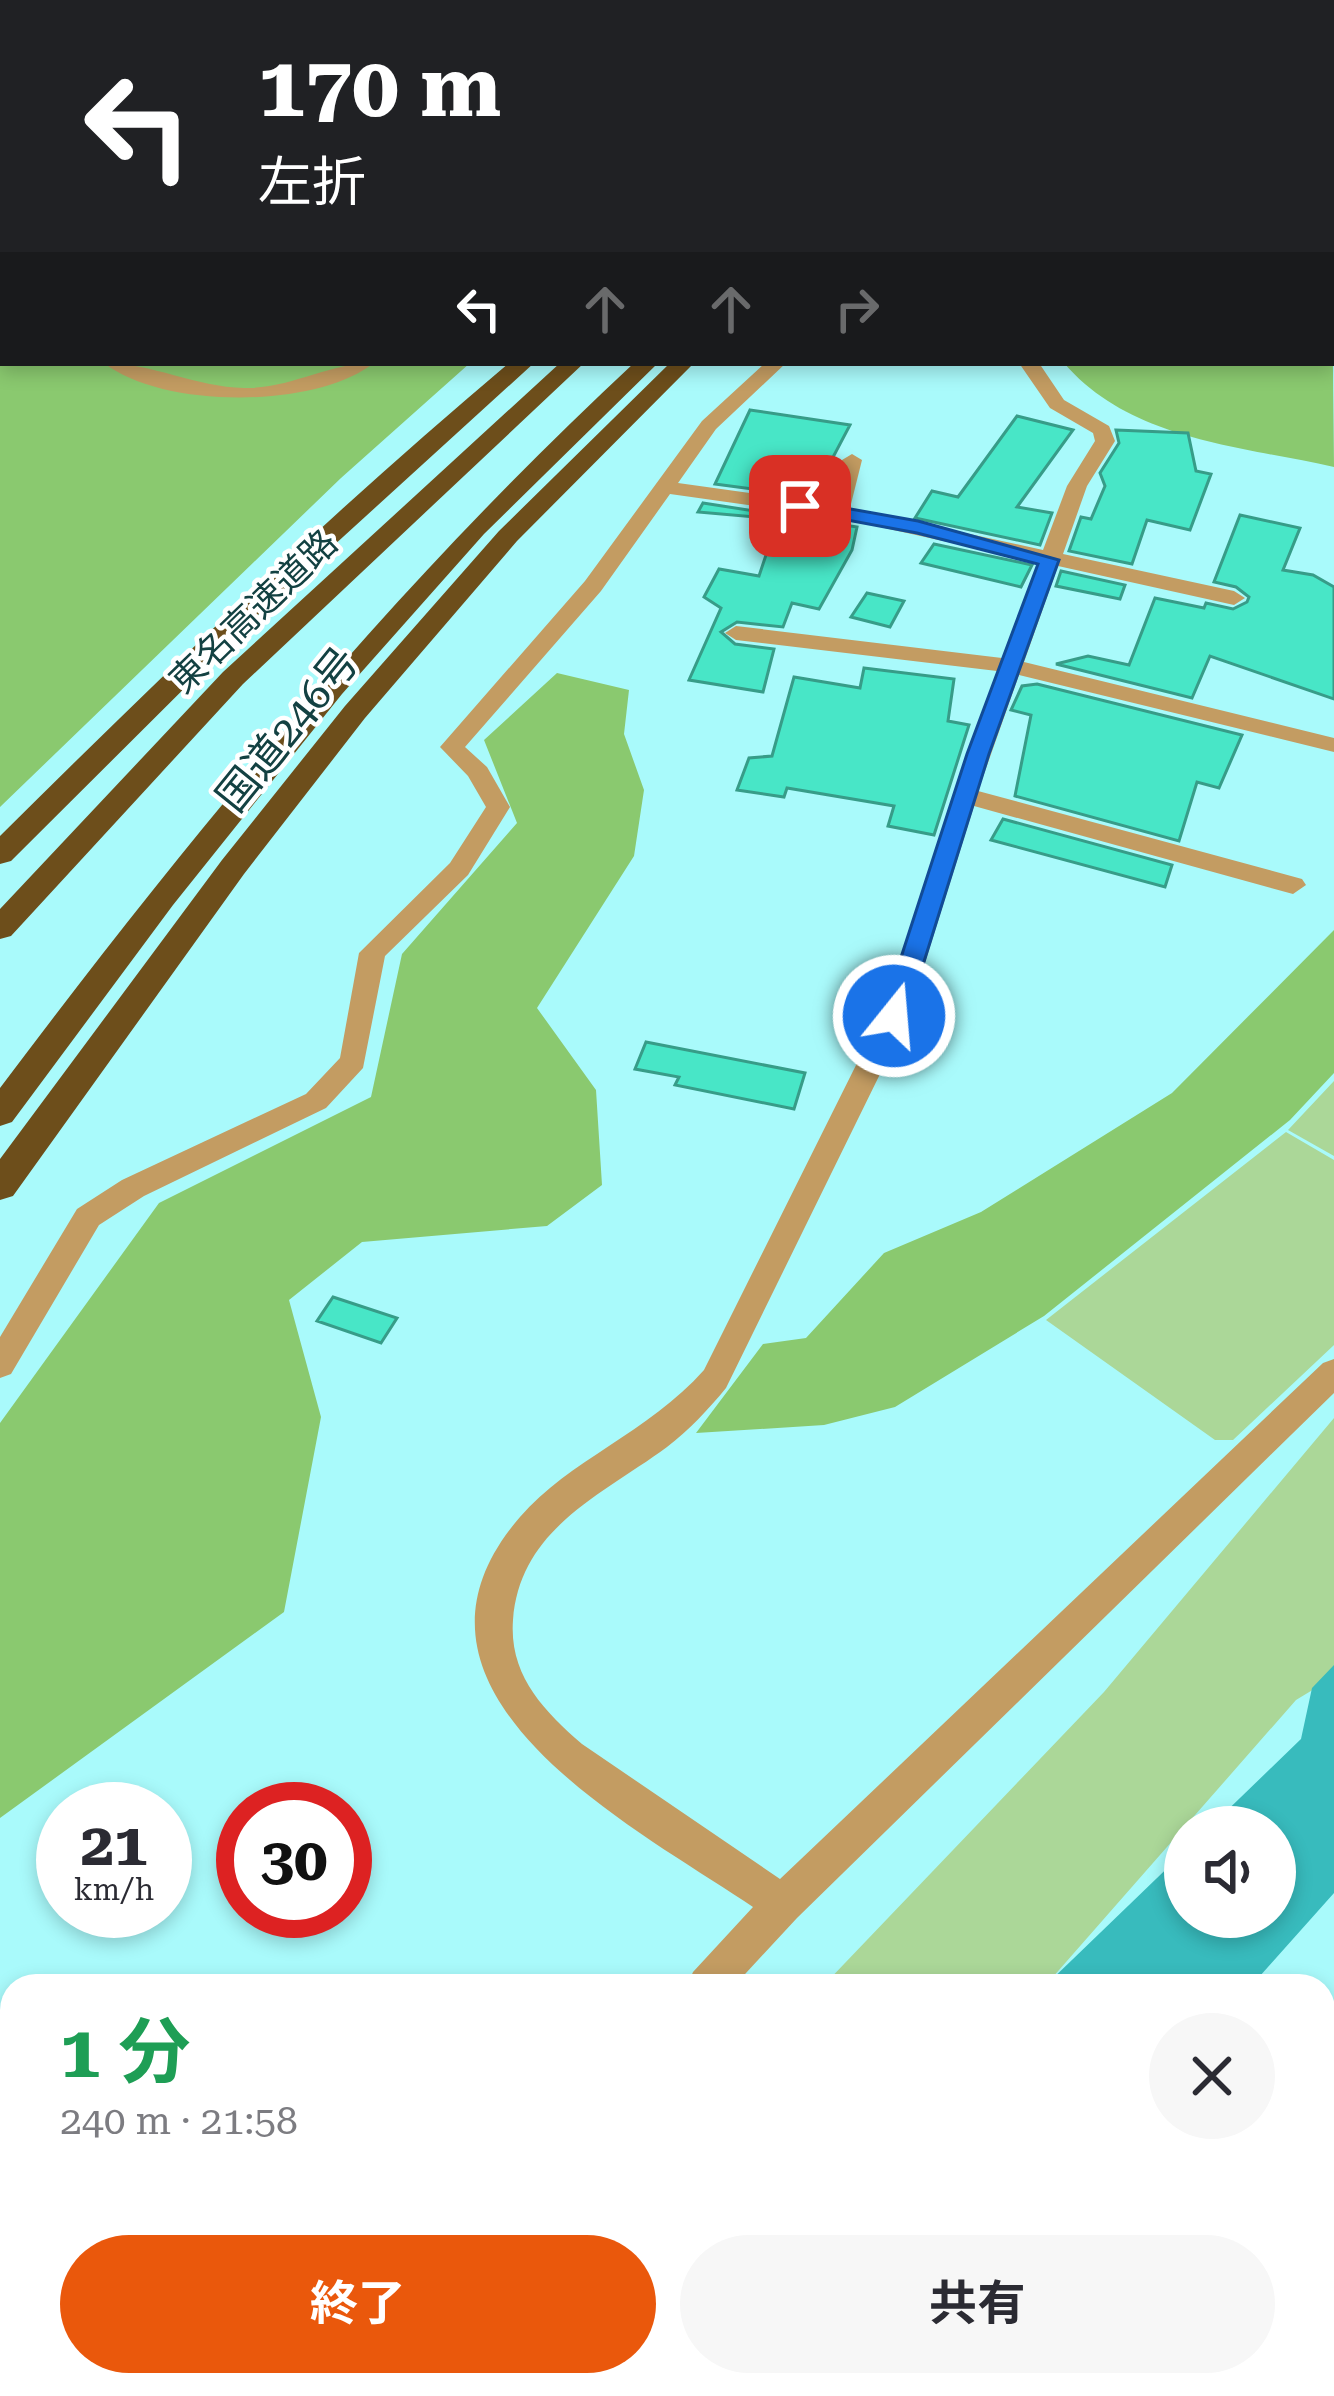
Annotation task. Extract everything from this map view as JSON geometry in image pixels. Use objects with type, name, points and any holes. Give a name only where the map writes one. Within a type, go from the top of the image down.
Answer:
[{"type":"highway","name":"東名高速道路","points":[[0,854],[220,636],[520,366]]},
{"type":"highway","name":"東名高速道路","points":[[0,928],[232,678],[570,366]]},
{"type":"highway","name":"国道246号","points":[[0,1113],[198,850],[322,699],[454,550],[644,366]]},
{"type":"highway","name":"国道246号","points":[[0,1186],[231,865],[358,708],[486,560],[680,366]]},
{"type":"street","points":[[122,366],[161,380],[246,392],[282,391],[355,366]]},
{"type":"street","points":[[0,1365],[88,1217],[133,1188],[316,1101],[353,1061],[372,953],[459,869],[498,807],[478,772],[452,747],[593,586],[709,424],[773,366]]},
{"type":"street","points":[[782,1904],[563,1751],[518,1706],[497,1656],[493,1604],[516,1546],[550,1509],[656,1441],[687,1414],[715,1379],[894,1016],[964,795],[1049,560],[1077,486],[1105,442],[1102,430],[1041,388],[1030,366]]},
{"type":"street","points":[[839,512],[852,460]]},
{"type":"street","points":[[662,487],[839,512],[1234,598]]},
{"type":"street","points":[[736,633],[1012,666],[1334,745]]},
{"type":"street","points":[[964,795],[1293,885]]},
{"type":"street","points":[[717,1974],[782,1904],[1334,1372]]},
{"type":"green space","points":[[0,366],[467,366],[341,478],[0,807]]},
{"type":"green space","points":[[1067,366],[1333,366],[1334,467],[1188,436],[1121,409]]},
{"type":"green space","points":[[557,673],[629,690],[624,734],[644,790],[634,856],[537,1008],[596,1090],[602,1185],[547,1226],[362,1242],[289,1300],[321,1417],[284,1612],[50,1782],[36,1782],[36,1792],[0,1818],[0,1423],[159,1203],[371,1097],[402,954],[517,823],[484,740]]},
{"type":"green space","points":[[1334,930],[1334,1073],[1290,1120],[1044,1316],[895,1407],[824,1425],[696,1433],[763,1344],[806,1338],[884,1253],[981,1212],[1172,1093]]},
{"type":"green space","points":[[1334,1081],[1334,1156],[1288,1130]]},
{"type":"green space","points":[[1286,1132],[1334,1160],[1334,1345],[1233,1440],[1215,1440],[1046,1320]]},
{"type":"green space","points":[[1334,1418],[1334,1677],[1296,1700],[1203,1806],[1164,1806],[1164,1850],[1056,1974],[834,1974],[1104,1692]]},
{"type":"water","points":[[1334,1665],[1334,1893],[1296,1936],[1296,1806],[1232,1806],[1301,1739],[1312,1688]]},
{"type":"water","points":[[1164,1871],[1164,1938],[1294,1938],[1262,1974],[1057,1974]]},
{"type":"building","points":[[750,410],[850,425],[812,497],[715,484]]},
{"type":"building","points":[[1017,416],[1073,430],[1017,507],[1052,513],[1040,545],[915,518],[932,491],[958,497]]},
{"type":"building","points":[[1116,430],[1188,433],[1196,471],[1211,474],[1190,530],[1147,520],[1132,564],[1069,551],[1081,517],[1091,519],[1105,486],[1100,473],[1119,443]]},
{"type":"building","points":[[703,503],[857,527],[852,550],[819,609],[792,603],[783,627],[737,622],[721,632],[735,644],[774,649],[763,692],[689,680],[721,608],[704,597],[719,569],[759,576],[778,519],[698,512]]},
{"type":"building","points":[[1240,515],[1300,528],[1283,570],[1313,575],[1334,587],[1334,699],[1210,656],[1192,698],[1056,664],[1088,656],[1129,665],[1155,598],[1204,608],[1206,603],[1233,609],[1247,602],[1249,597],[1236,587],[1214,582]]},
{"type":"building","points":[[934,544],[1032,565],[1021,587],[921,563]]},
{"type":"building","points":[[1061,571],[1125,585],[1120,599],[1056,586]]},
{"type":"building","points":[[867,593],[904,601],[890,627],[851,617]]},
{"type":"building","points":[[864,668],[954,679],[948,721],[969,725],[934,835],[888,826],[894,806],[787,788],[784,797],[737,790],[749,758],[772,756],[794,677],[860,688]]},
{"type":"building","points":[[1037,684],[1242,735],[1219,788],[1197,782],[1179,841],[1015,796],[1031,715],[1011,710],[1022,686]]},
{"type":"building","points":[[1003,819],[1172,865],[1165,887],[991,840]]},
{"type":"building","points":[[646,1042],[805,1073],[794,1109],[675,1085],[679,1077],[635,1069]]},
{"type":"building","points":[[333,1297],[397,1318],[381,1343],[317,1321]]},
{"type":"route","points":[[800,506],[918,527],[1049,560],[978,754],[894,1016]]}]
